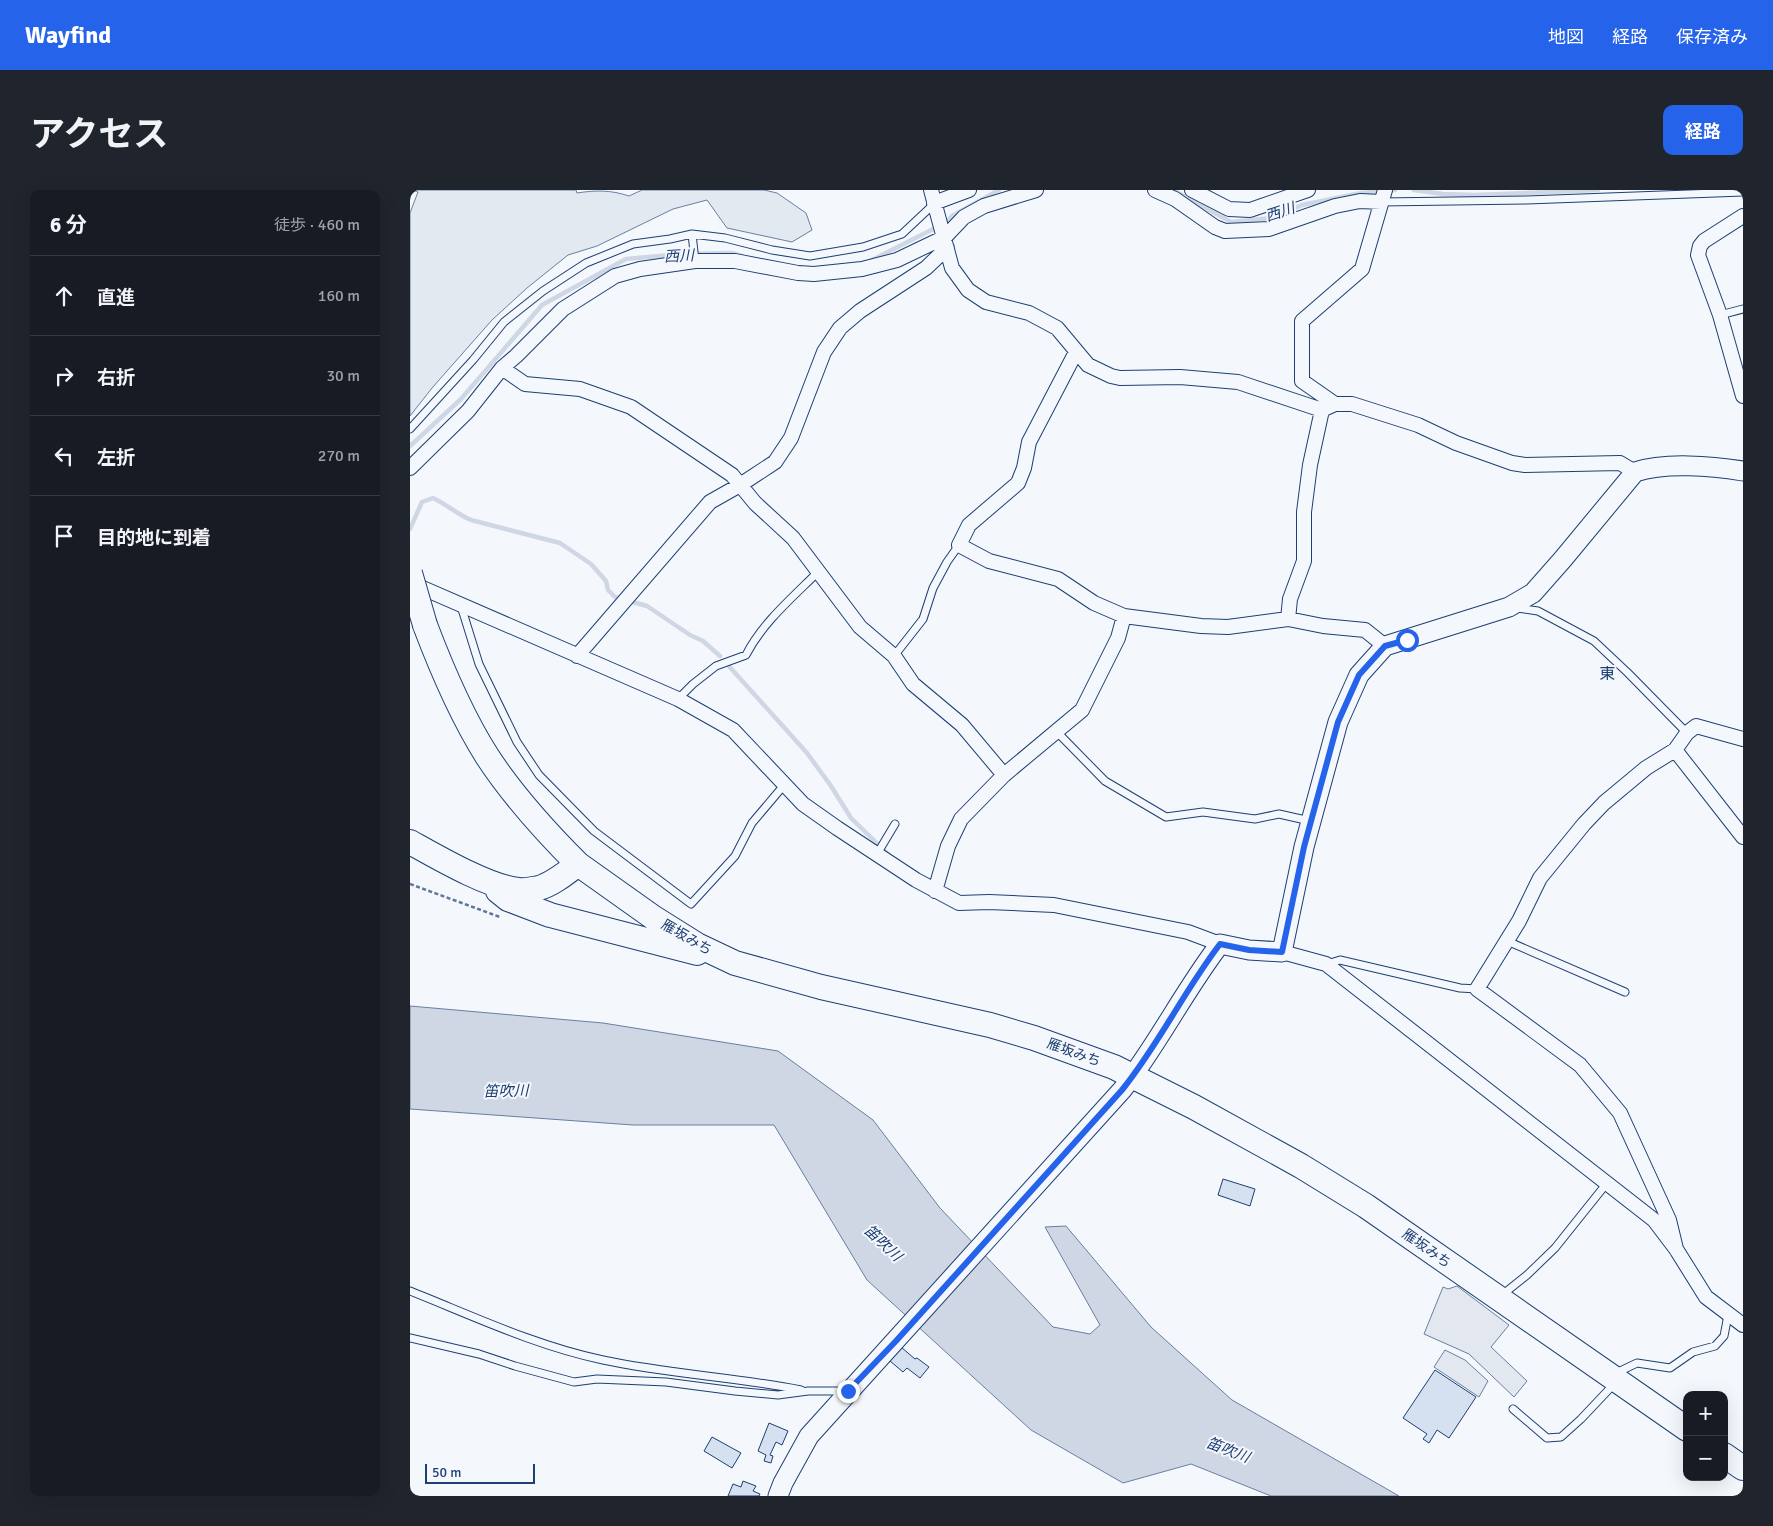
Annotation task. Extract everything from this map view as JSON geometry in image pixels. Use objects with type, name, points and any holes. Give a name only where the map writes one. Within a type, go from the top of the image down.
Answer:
[{"type":"highway","name":"雁坂みち","points":[[410,573],[425,625],[442,671],[463,715],[487,756],[515,796],[547,833],[578,864],[668,927],[697,946],[735,963],[856,995],[999,1028],[1076,1052],[1127,1083],[1194,1107],[1301,1166],[1366,1206],[1683,1427]]},
{"type":"highway","points":[[410,842],[484,880],[507,888],[521,890],[541,887],[556,880],[578,864]]},
{"type":"highway","points":[[484,880],[508,899],[550,916],[735,963]]},
{"type":"highway","points":[[1728,1458],[1743,1468]]},
{"type":"street","points":[[969,190],[933,197],[952,268],[968,290],[986,302],[1029,312],[1057,328],[1088,365],[1111,376],[1120,378],[1180,377],[1238,382],[1322,410],[1335,404],[1352,404],[1418,426],[1456,443],[1512,463],[1525,465],[1620,463],[1635,472]]},
{"type":"street","points":[[577,656],[710,502],[775,462],[791,438],[824,352],[840,328],[860,311],[926,268],[964,217],[984,206],[1036,190]]},
{"type":"street","points":[[1155,190],[1175,199],[1215,227],[1225,231],[1270,229],[1335,206],[1383,196],[1362,270],[1302,321],[1302,381],[1335,404]]},
{"type":"street","points":[[1192,190],[1229,208],[1250,210],[1308,190]]},
{"type":"street","points":[[1743,216],[1704,241],[1700,246],[1698,255],[1720,315],[1743,396]]},
{"type":"street","points":[[410,468],[468,411],[502,368],[563,308],[615,276],[640,269],[694,261],[735,261],[798,273],[814,274],[862,269],[897,260],[946,243]]},
{"type":"street","points":[[1076,352],[1029,442],[1024,468],[1018,483],[969,524],[959,545],[990,562],[1058,579],[1094,604],[1124,616],[1201,626],[1228,626],[1288,620],[1365,630],[1385,646]]},
{"type":"street","points":[[502,368],[525,384],[580,389],[631,407],[732,475],[756,503],[793,538],[820,571],[860,627],[894,656],[913,684],[962,725],[1004,775]]},
{"type":"street","points":[[1288,620],[1290,599],[1304,561],[1304,512],[1309,474],[1322,410]]},
{"type":"street","points":[[1282,952],[1304,847],[1338,722],[1359,675],[1385,646],[1509,607],[1533,593],[1635,472],[1648,468],[1710,467],[1743,469]]},
{"type":"street","points":[[410,583],[678,700],[733,730],[803,804],[935,891],[959,903],[989,902],[1054,905],[1188,932],[1220,944],[1249,950],[1282,952],[1326,964],[1654,1220],[1676,1249],[1706,1297],[1743,1325]]},
{"type":"street","points":[[935,891],[948,846],[961,819],[1004,775],[1082,710],[1118,638],[1124,616]]},
{"type":"street","points":[[1676,1249],[1669,1220],[1620,1113],[1580,1066],[1477,989],[1519,921],[1540,878],[1584,824],[1604,803],[1646,768],[1675,750],[1696,726],[1743,740]]},
{"type":"street","points":[[1675,750],[1743,837]]},
{"type":"street","points":[[778,1496],[783,1483],[809,1436],[1127,1083],[1143,1063],[1206,962],[1220,944]]},
{"type":"lane","points":[[1383,196],[1528,200],[1743,192]]},
{"type":"lane","points":[[410,429],[473,360],[504,322],[543,291],[586,263],[633,244],[692,234],[725,238],[772,250],[810,256],[863,247],[902,234],[933,197]]},
{"type":"lane","points":[[692,234],[694,261]]},
{"type":"lane","points":[[1720,315],[1743,309]]},
{"type":"lane","points":[[894,656],[923,619],[933,588],[959,545]]},
{"type":"lane","points":[[678,700],[693,684],[716,666],[746,655],[754,640],[782,607],[820,571]]},
{"type":"lane","points":[[462,606],[479,664],[517,742],[539,776],[594,831],[691,904],[735,856],[752,823],[785,784]]},
{"type":"lane","points":[[1509,607],[1538,611],[1594,641],[1688,733]]},
{"type":"lane","points":[[1056,731],[1105,781],[1166,817],[1203,812],[1254,819],[1279,814],[1311,821]]},
{"type":"lane","points":[[877,854],[895,824]]},
{"type":"lane","points":[[1507,941],[1625,992]]},
{"type":"lane","points":[[1326,964],[1340,960],[1460,988],[1477,989]]},
{"type":"lane","points":[[1498,1298],[1527,1275],[1555,1248],[1607,1182]]},
{"type":"lane","points":[[410,1291],[558,1349],[603,1360],[698,1376],[761,1382],[807,1392]]},
{"type":"lane","points":[[1513,1409],[1547,1438],[1561,1437],[1581,1419],[1613,1379],[1637,1363],[1670,1368],[1693,1352],[1716,1346],[1724,1336],[1728,1315]]},
{"type":"lane","points":[[410,1338],[479,1354],[574,1382],[597,1380],[666,1382],[778,1395],[848,1391]]},
{"type":"shaded area","points":[[414,190],[576,190],[577,193],[603,191],[629,196],[642,190],[764,190],[777,193],[806,213],[812,230],[792,242],[727,228],[707,200],[673,209],[597,246],[568,255],[527,288],[492,320],[410,416],[410,213],[418,192]]},
{"type":"shaded area","points":[[1457,1286],[1509,1325],[1491,1347],[1527,1381],[1514,1397],[1469,1354],[1424,1334],[1443,1287],[1448,1289]]},
{"type":"shaded area","points":[[1445,1350],[1465,1360],[1488,1381],[1479,1397],[1434,1367]]},
{"type":"water","name":"笛吹川","points":[[410,1006],[603,1023],[778,1051],[873,1120],[940,1208],[1053,1327],[1090,1334],[1100,1325],[1045,1227],[1066,1226],[1151,1327],[1232,1400],[1399,1496],[1271,1496],[1191,1464],[1123,1483],[1031,1430],[867,1280],[774,1125],[633,1125],[410,1109]]},
{"type":"building","points":[[1223,1179],[1255,1189],[1250,1206],[1218,1195]]},
{"type":"building","points":[[901,1347],[915,1359],[917,1358],[929,1367],[920,1378],[907,1368],[903,1372],[890,1361]]},
{"type":"building","points":[[1435,1370],[1476,1397],[1449,1438],[1437,1430],[1429,1443],[1423,1439],[1427,1434],[1403,1418]]},
{"type":"building","points":[[769,1423],[788,1431],[782,1445],[776,1442],[770,1455],[773,1456],[771,1463],[764,1461],[766,1455],[758,1451]]},
{"type":"building","points":[[712,1437],[741,1453],[732,1468],[704,1451]]},
{"type":"building","points":[[743,1481],[756,1486],[753,1491],[760,1494],[759,1496],[728,1496],[733,1484],[741,1487]]},
{"type":"waterway","name":"西川","points":[[872,260],[947,222],[952,216],[999,190]]},
{"type":"waterway","name":"西川","points":[[1173,190],[1231,222],[1272,218],[1302,205],[1361,193],[1395,190]]},
{"type":"waterway","name":"西川","points":[[1414,190],[1443,194],[1476,195],[1598,190]]},
{"type":"waterway","name":"西川","points":[[410,446],[461,399],[542,305],[626,259],[682,254],[732,253],[742,256]]},
{"type":"waterway","points":[[410,529],[422,502],[433,498],[471,520],[560,543],[591,564],[606,581],[608,590],[615,597],[647,606],[690,635],[703,641],[720,656]]},
{"type":"waterway","points":[[727,664],[807,753],[851,818],[891,857]]},
{"type":"district","name":"東","points":[[1607,673]]},
{"type":"route","points":[[848,1391],[896,1341],[1122,1090],[1143,1063],[1206,962],[1220,944],[1249,950],[1282,952],[1304,847],[1338,722],[1359,675],[1385,646],[1407,640]]}]
